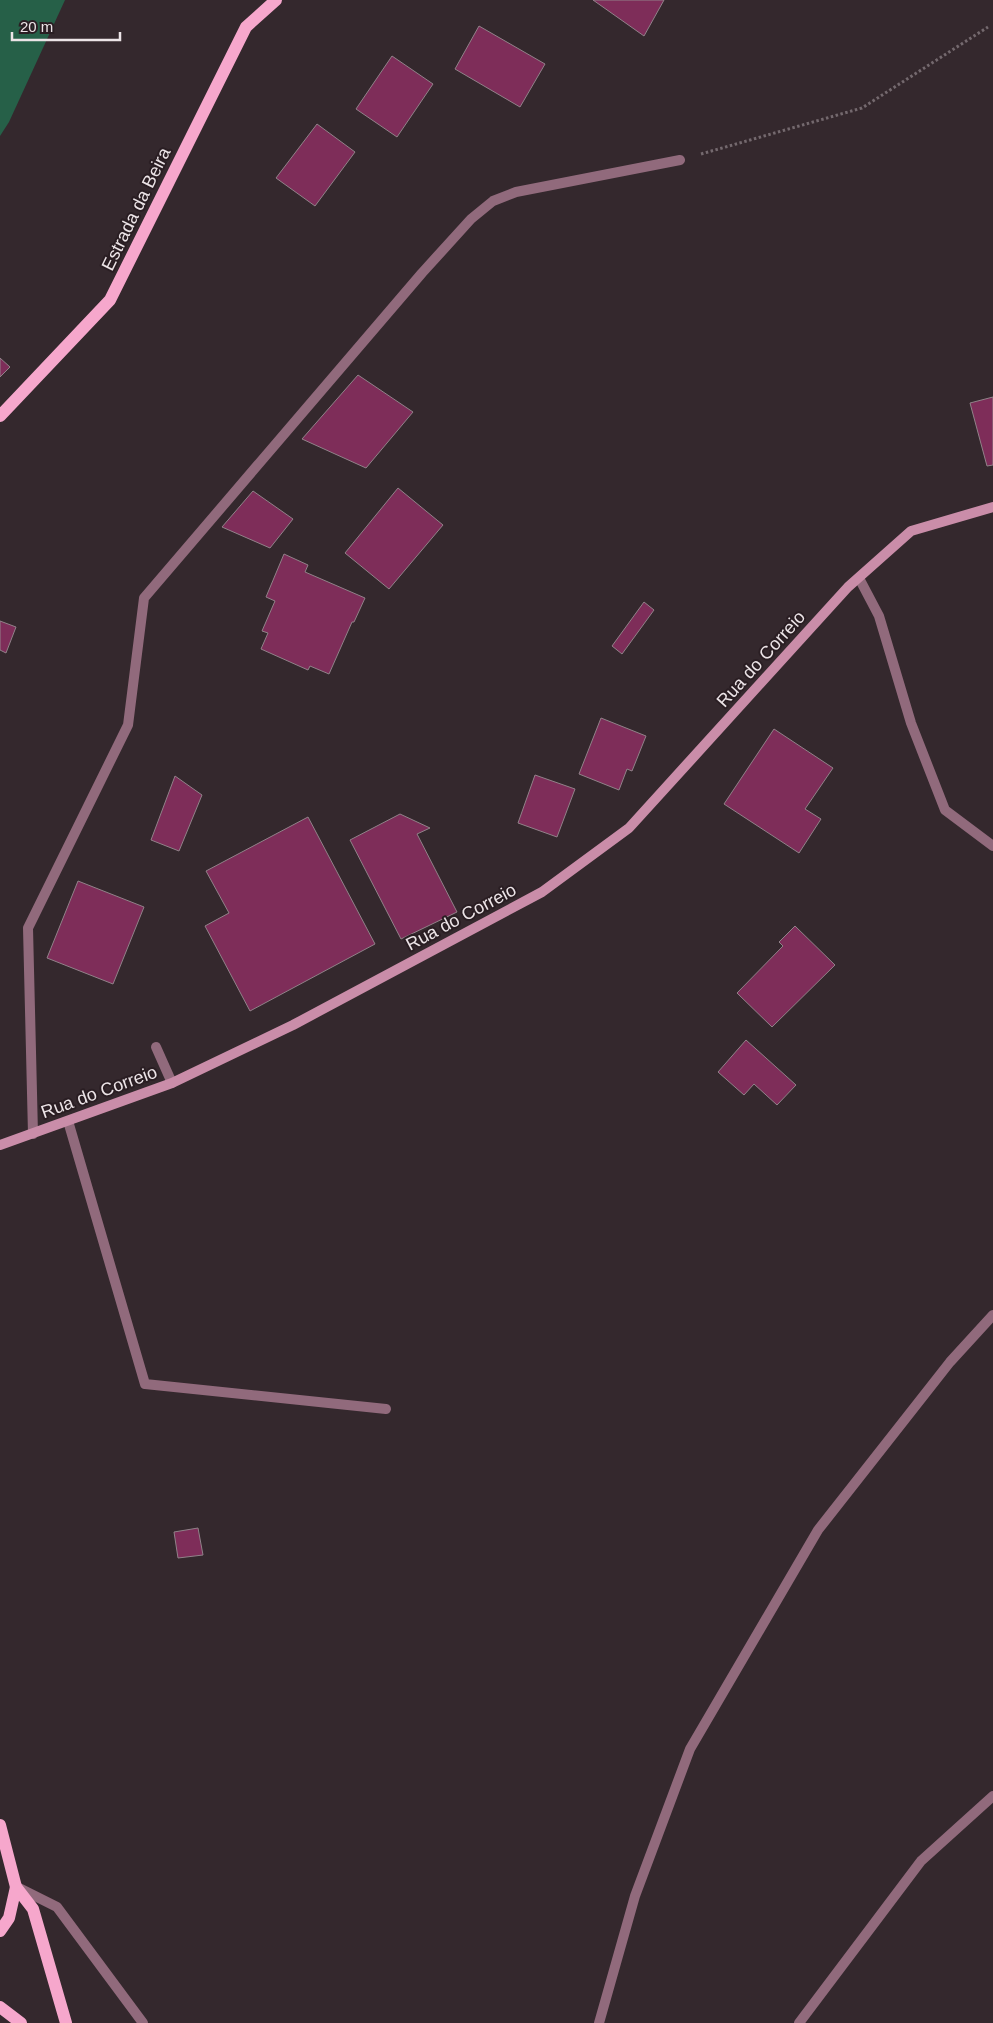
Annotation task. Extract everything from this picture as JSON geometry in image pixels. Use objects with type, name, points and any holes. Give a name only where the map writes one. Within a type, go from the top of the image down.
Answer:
[{"type":"main road","name":"Estrada da Beira","points":[[0,416],[110,300],[246,28],[276,0]]},
{"type":"main road","points":[[0,1825],[16,1887],[33,1909],[66,2023]]},
{"type":"main road","points":[[0,1930],[9,1918],[16,1887]]},
{"type":"main road","points":[[0,2007],[21,2023]]},
{"type":"street","points":[[33,1134],[28,928],[128,725],[144,598],[422,273],[471,219],[493,201],[516,192],[680,160]]},
{"type":"street","name":"Rua do Correio","points":[[0,1146],[172,1084],[293,1025],[542,892],[629,828],[848,587],[911,531],[993,507]]},
{"type":"street","points":[[859,578],[879,616],[911,723],[944,810],[993,846]]},
{"type":"street","points":[[156,1047],[172,1084]]},
{"type":"street","points":[[68,1121],[145,1384],[386,1409]]},
{"type":"street","points":[[599,2023],[635,1896],[690,1748],[818,1530],[950,1362],[993,1315]]},
{"type":"street","points":[[799,2023],[920,1861],[993,1796]]},
{"type":"street","points":[[16,1887],[57,1907],[143,2023]]},
{"type":"path","points":[[680,160],[862,108],[988,27]]},
{"type":"green space","points":[[0,0],[65,0],[9,122],[0,136]]},
{"type":"building","points":[[593,0],[664,0],[644,36]]},
{"type":"building","points":[[479,26],[545,64],[520,107],[455,69]]},
{"type":"building","points":[[392,56],[433,84],[397,137],[356,109]]},
{"type":"building","points":[[317,124],[355,152],[315,206],[276,178]]},
{"type":"building","points":[[0,358],[10,367],[0,377]]},
{"type":"building","points":[[358,375],[413,412],[366,468],[302,439]]},
{"type":"building","points":[[993,397],[993,465],[987,466],[970,403]]},
{"type":"building","points":[[398,488],[443,525],[389,589],[345,553]]},
{"type":"building","points":[[253,491],[293,519],[270,548],[222,527]]},
{"type":"building","points":[[284,554],[308,565],[305,572],[365,598],[329,674],[310,666],[308,670],[261,649],[268,633],[262,631],[275,601],[266,597]]},
{"type":"building","points":[[644,602],[654,610],[622,654],[612,646]]},
{"type":"building","points":[[0,621],[16,627],[6,653],[0,650]]},
{"type":"building","points":[[601,718],[646,736],[632,771],[627,769],[619,790],[579,774]]},
{"type":"building","points":[[774,729],[833,768],[805,809],[821,819],[799,853],[724,804]]},
{"type":"building","points":[[535,775],[575,789],[557,837],[518,823]]},
{"type":"building","points":[[175,776],[202,795],[179,851],[151,840]]},
{"type":"building","points":[[400,814],[430,828],[417,834],[457,912],[401,939],[350,840]]},
{"type":"building","points":[[308,817],[375,944],[250,1011],[205,926],[229,913],[206,871]]},
{"type":"building","points":[[78,881],[144,907],[113,984],[47,958]]},
{"type":"building","points":[[795,926],[835,965],[772,1027],[737,993],[783,946],[779,942]]},
{"type":"building","points":[[746,1040],[796,1085],[777,1105],[754,1084],[744,1095],[718,1072]]},
{"type":"building","points":[[198,1528],[203,1555],[178,1558],[174,1532]]}]
